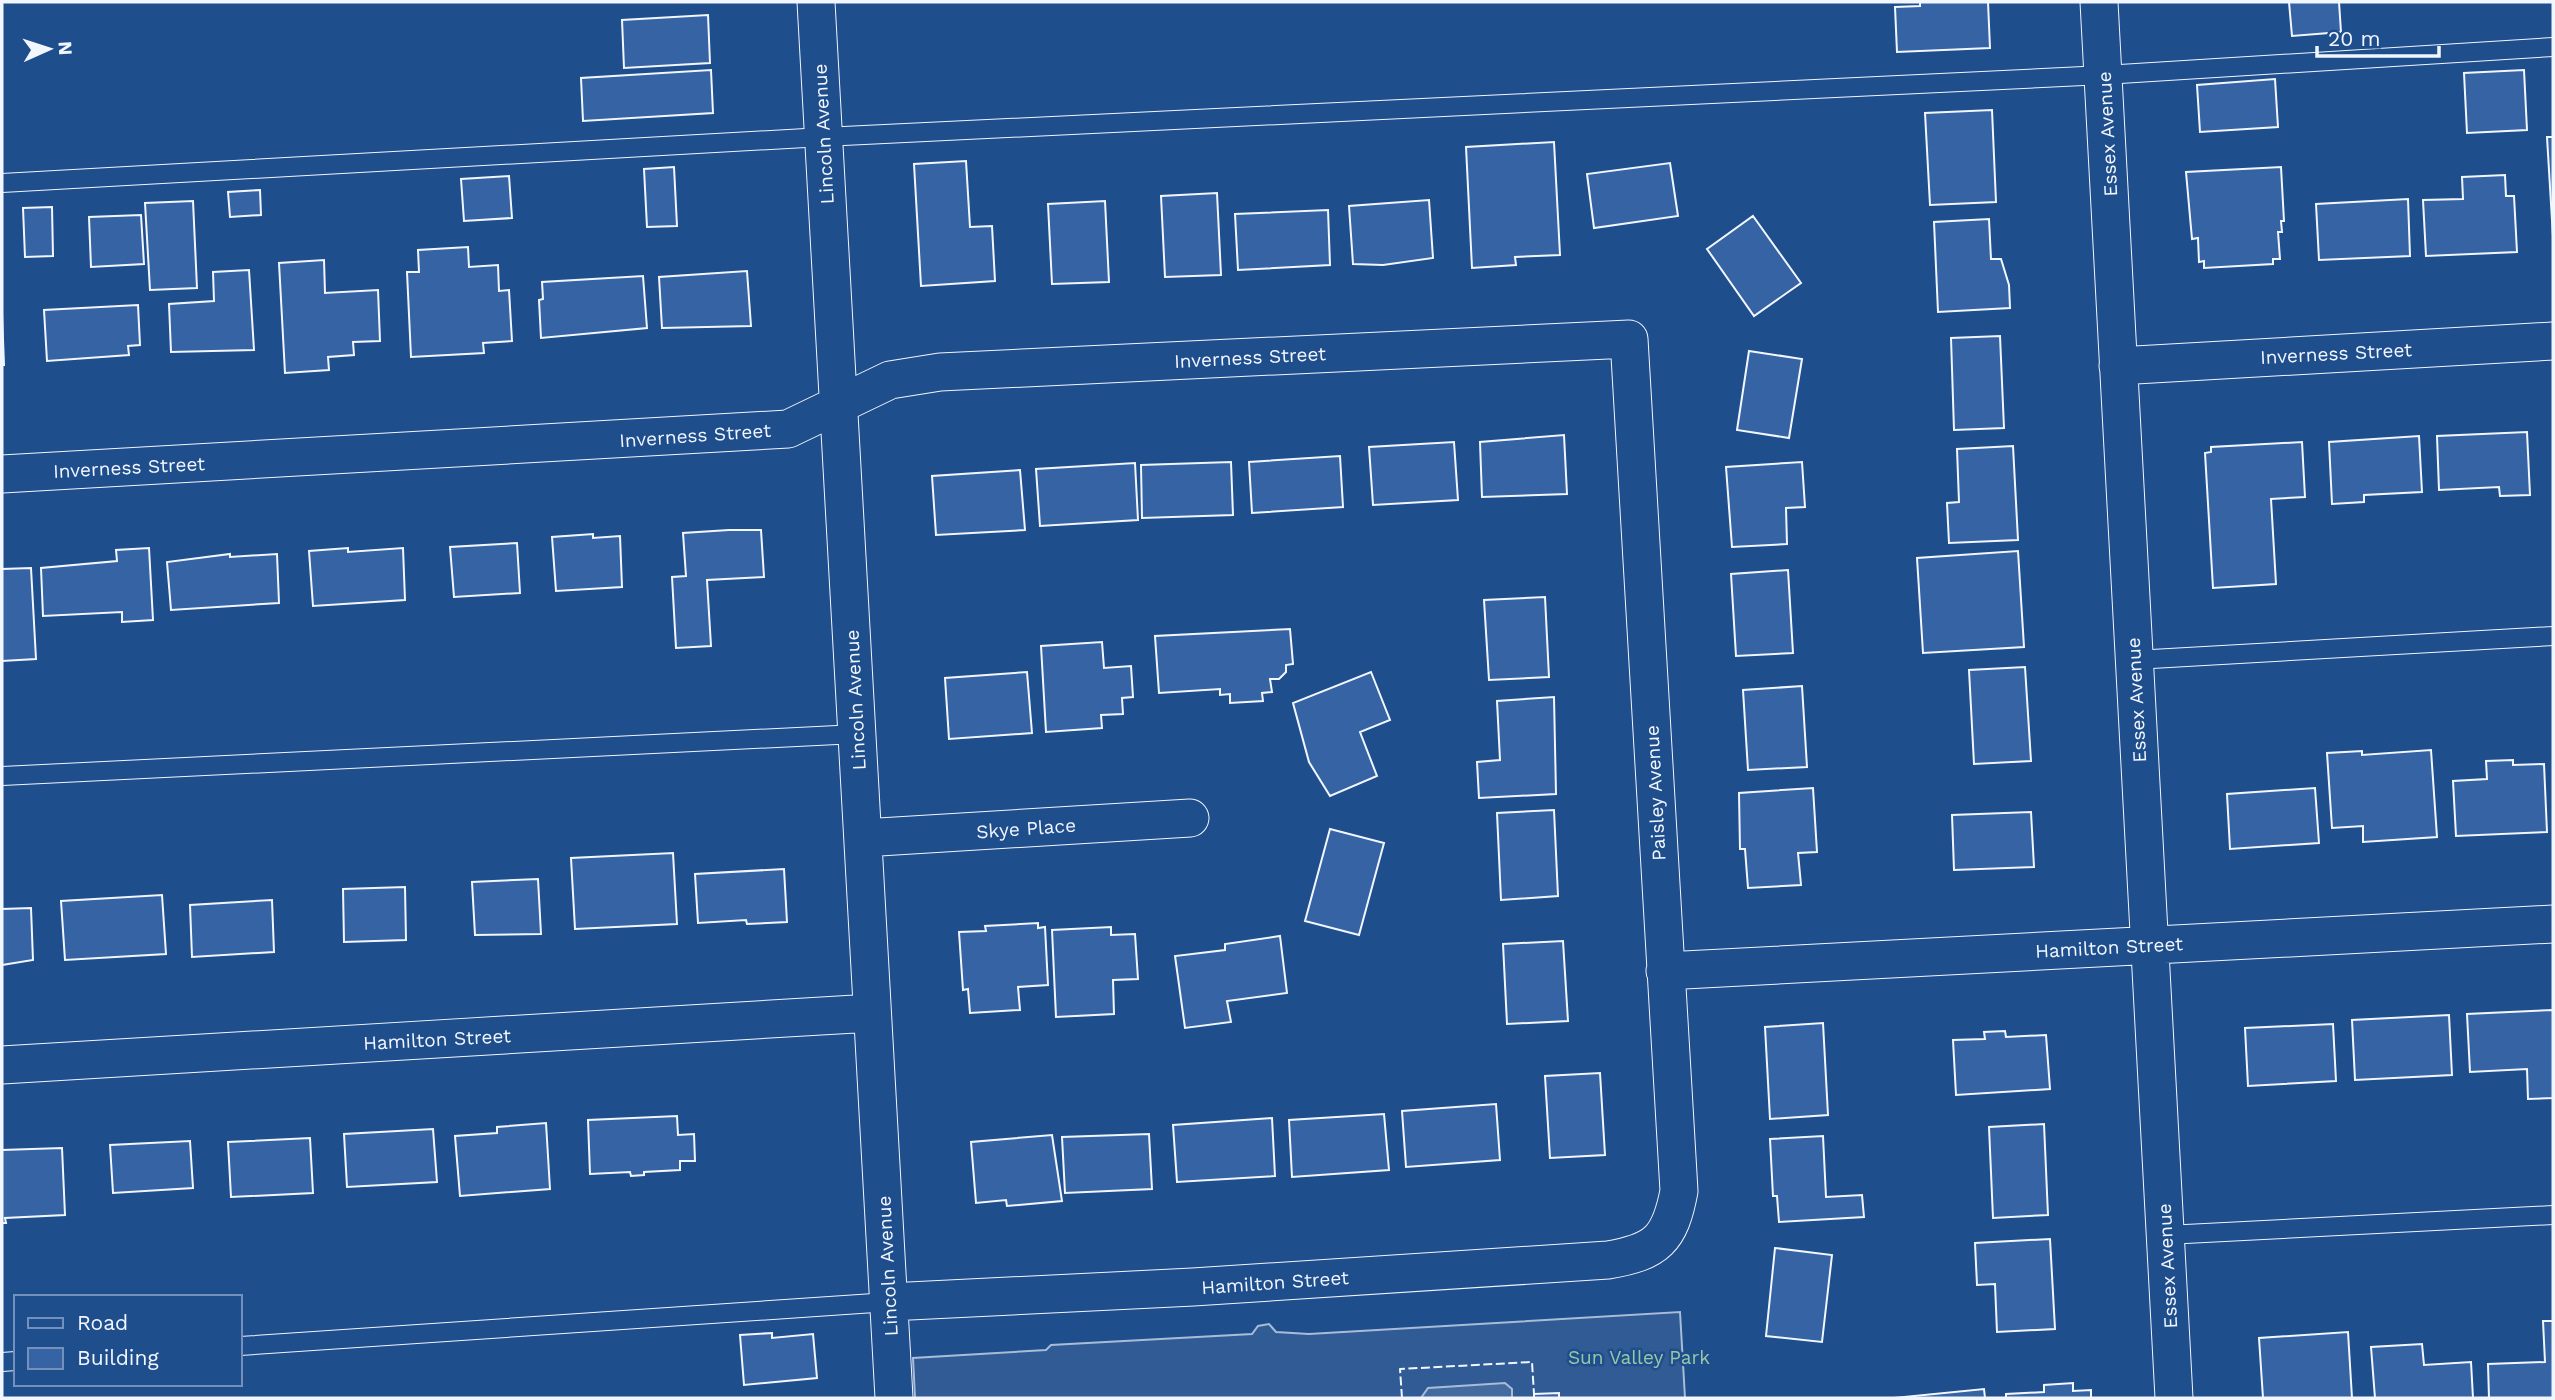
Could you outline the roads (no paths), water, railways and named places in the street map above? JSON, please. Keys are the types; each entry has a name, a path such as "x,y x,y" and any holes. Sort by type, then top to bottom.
{"street":[{"name":"Lincoln Avenue","path":"816,2 894,1398"},
{"name":"Essex Avenue","path":"2099,2 2174,1398"},
{"name":"Inverness Street","path":"2,474 788,429 890,380 940,372 1629,339"},
{"name":"Paisley Avenue","path":"1629,339 1679,1191 1675,1213 1658,1243"},
{"name":"Inverness Street","path":"2118,366 2553,341"},
{"name":"Skye Place","path":"863,838 1190,818"},
{"name":"Hamilton Street","path":"1665,971 2553,924"},
{"name":"Hamilton Street","path":"2,1065 872,1013"},
{"name":"Hamilton Street","path":"889,1302 1193,1287 1608,1260 1642,1252 1658,1243"}],"lane":[{"path":"2,183 823,137 2104,75 2553,47"},
{"path":"2134,660 2553,636"},
{"path":"2,776 857,734"},
{"path":"2166,1235 2553,1215"},
{"path":"242,1346 889,1302"}],"park label":[{"name":"Sun Valley Park","path":"1639,1357"}]}
